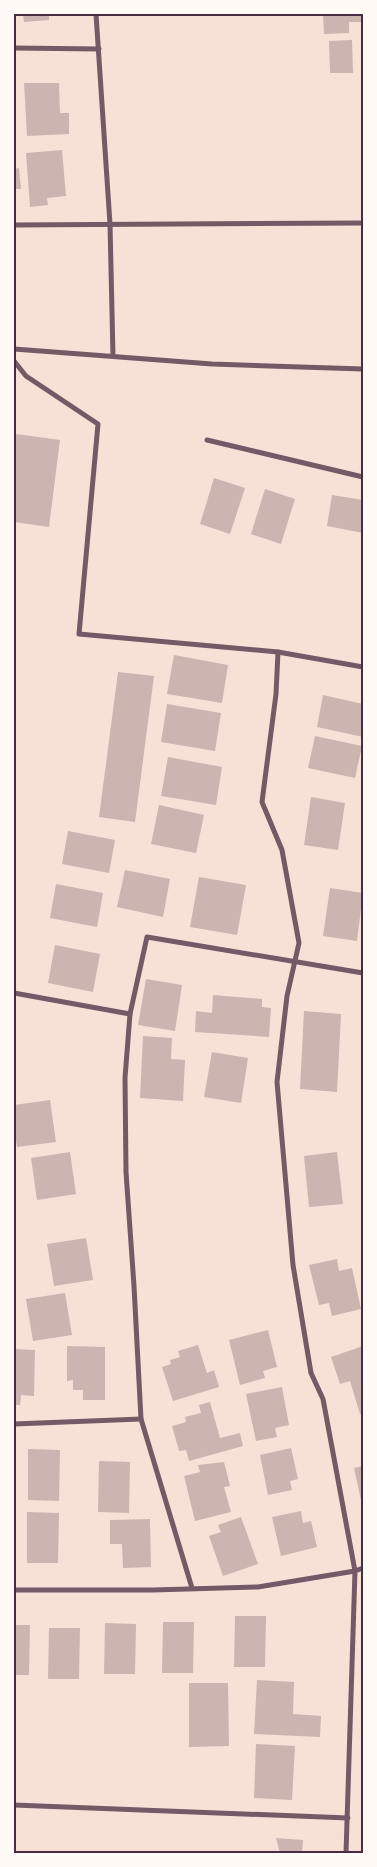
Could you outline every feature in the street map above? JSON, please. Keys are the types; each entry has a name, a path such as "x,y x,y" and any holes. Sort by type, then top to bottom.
{"street":[{"path":"96,14 110,224 113,356"},
{"path":"14,48 99,48"},
{"path":"14,225 363,223"},
{"path":"14,350 212,364 363,369"},
{"path":"14,362 26,376 98,424 79,634 278,652 363,667"},
{"path":"207,440 363,477"},
{"path":"278,652 276,694 262,802 282,850 299,943 287,996 276,1082 292,1265 311,1373 323,1399 355,1571 346,1853"},
{"path":"192,1588 142,1419 126,1172 125,1078 130,1014 146,937 363,973"},
{"path":"14,993 130,1014"},
{"path":"14,1424 142,1419"},
{"path":"14,1590 153,1590 258,1587 355,1571 363,1568"},
{"path":"14,1805 348,1818"}],"building":[{"path":"23,14 49,14 49,20 24,22"},
{"path":"323,14 361,14 361,22 349,22 349,33 324,34"},
{"path":"352,40 353,73 330,73 329,41"},
{"path":"24,83 59,83 60,113 69,113 69,134 27,136"},
{"path":"62,150 66,196 47,198 48,205 30,207 26,153"},
{"path":"19,168 21,189 14,189 14,169"},
{"path":"16,434 60,440 49,527 14,522 14,454"},
{"path":"214,478 245,488 230,534 200,524"},
{"path":"265,489 295,499 281,544 251,534"},
{"path":"332,495 363,500 363,533 327,526"},
{"path":"174,655 228,665 222,703 167,694"},
{"path":"118,672 154,676 135,822 99,817"},
{"path":"323,695 363,704 363,737 317,727"},
{"path":"167,704 221,713 215,751 161,742"},
{"path":"315,736 362,746 355,778 308,768"},
{"path":"168,757 222,767 216,805 161,796"},
{"path":"311,797 345,803 338,850 304,845"},
{"path":"159,805 204,815 196,853 151,844"},
{"path":"68,831 115,840 109,873 62,864"},
{"path":"125,870 170,879 163,917 117,907"},
{"path":"199,877 246,885 237,935 190,927"},
{"path":"56,884 103,893 97,927 50,918"},
{"path":"330,888 363,893 357,941 323,936"},
{"path":"55,945 100,954 93,992 48,983"},
{"path":"146,979 182,985 175,1031 138,1025"},
{"path":"213,995 262,999 262,1007 271,1008 269,1037 195,1032 196,1011 212,1013"},
{"path":"304,1011 341,1014 337,1092 300,1089"},
{"path":"143,1036 172,1038 171,1059 185,1060 183,1101 140,1098"},
{"path":"212,1052 248,1058 241,1103 204,1097"},
{"path":"50,1100 56,1142 17,1147 14,1105"},
{"path":"70,1152 76,1194 37,1200 31,1158"},
{"path":"337,1152 343,1204 309,1207 304,1156"},
{"path":"86,1238 93,1280 54,1286 47,1244"},
{"path":"337,1259 339,1271 352,1268 361,1309 332,1316 329,1303 319,1305 309,1265"},
{"path":"65,1293 72,1335 33,1341 26,1299"},
{"path":"268,1330 277,1367 263,1371 265,1378 240,1385 229,1340"},
{"path":"198,1345 207,1373 214,1370 219,1387 173,1401 162,1367 171,1364 170,1360 180,1357 178,1351"},
{"path":"67,1346 105,1347 105,1400 83,1400 83,1390 73,1390 73,1380 67,1381"},
{"path":"363,1346 363,1413 360,1414 350,1381 340,1384 331,1357"},
{"path":"14,1349 35,1350 34,1396 21,1395 20,1405 14,1405"},
{"path":"282,1387 289,1425 275,1428 277,1437 256,1441 246,1394"},
{"path":"210,1402 220,1438 240,1433 243,1446 189,1461 186,1450 179,1451 172,1426 186,1422 185,1417 201,1413 199,1405"},
{"path":"291,1448 298,1479 290,1481 292,1490 268,1495 260,1455"},
{"path":"28,1449 60,1450 59,1501 28,1500"},
{"path":"99,1461 130,1462 129,1513 98,1512"},
{"path":"224,1462 230,1486 224,1487 231,1512 195,1521 184,1476 200,1472 198,1465"},
{"path":"363,1466 363,1505 362,1505 354,1468"},
{"path":"301,1511 303,1523 311,1521 317,1547 281,1556 272,1517"},
{"path":"27,1512 59,1513 58,1563 27,1563"},
{"path":"241,1517 258,1564 223,1576 209,1536 221,1532 218,1525"},
{"path":"150,1519 151,1567 123,1568 122,1544 110,1544 110,1520"},
{"path":"235,1616 266,1616 265,1667 234,1667"},
{"path":"163,1622 194,1622 193,1673 162,1673"},
{"path":"105,1623 136,1624 135,1674 104,1674"},
{"path":"14,1625 30,1625 29,1675 14,1675"},
{"path":"49,1628 80,1628 79,1679 48,1679"},
{"path":"257,1680 294,1682 293,1714 321,1716 320,1737 254,1734"},
{"path":"189,1683 228,1683 229,1746 189,1747"},
{"path":"256,1744 295,1746 292,1800 254,1798"},
{"path":"276,1838 303,1840 302,1853 280,1853"}]}
